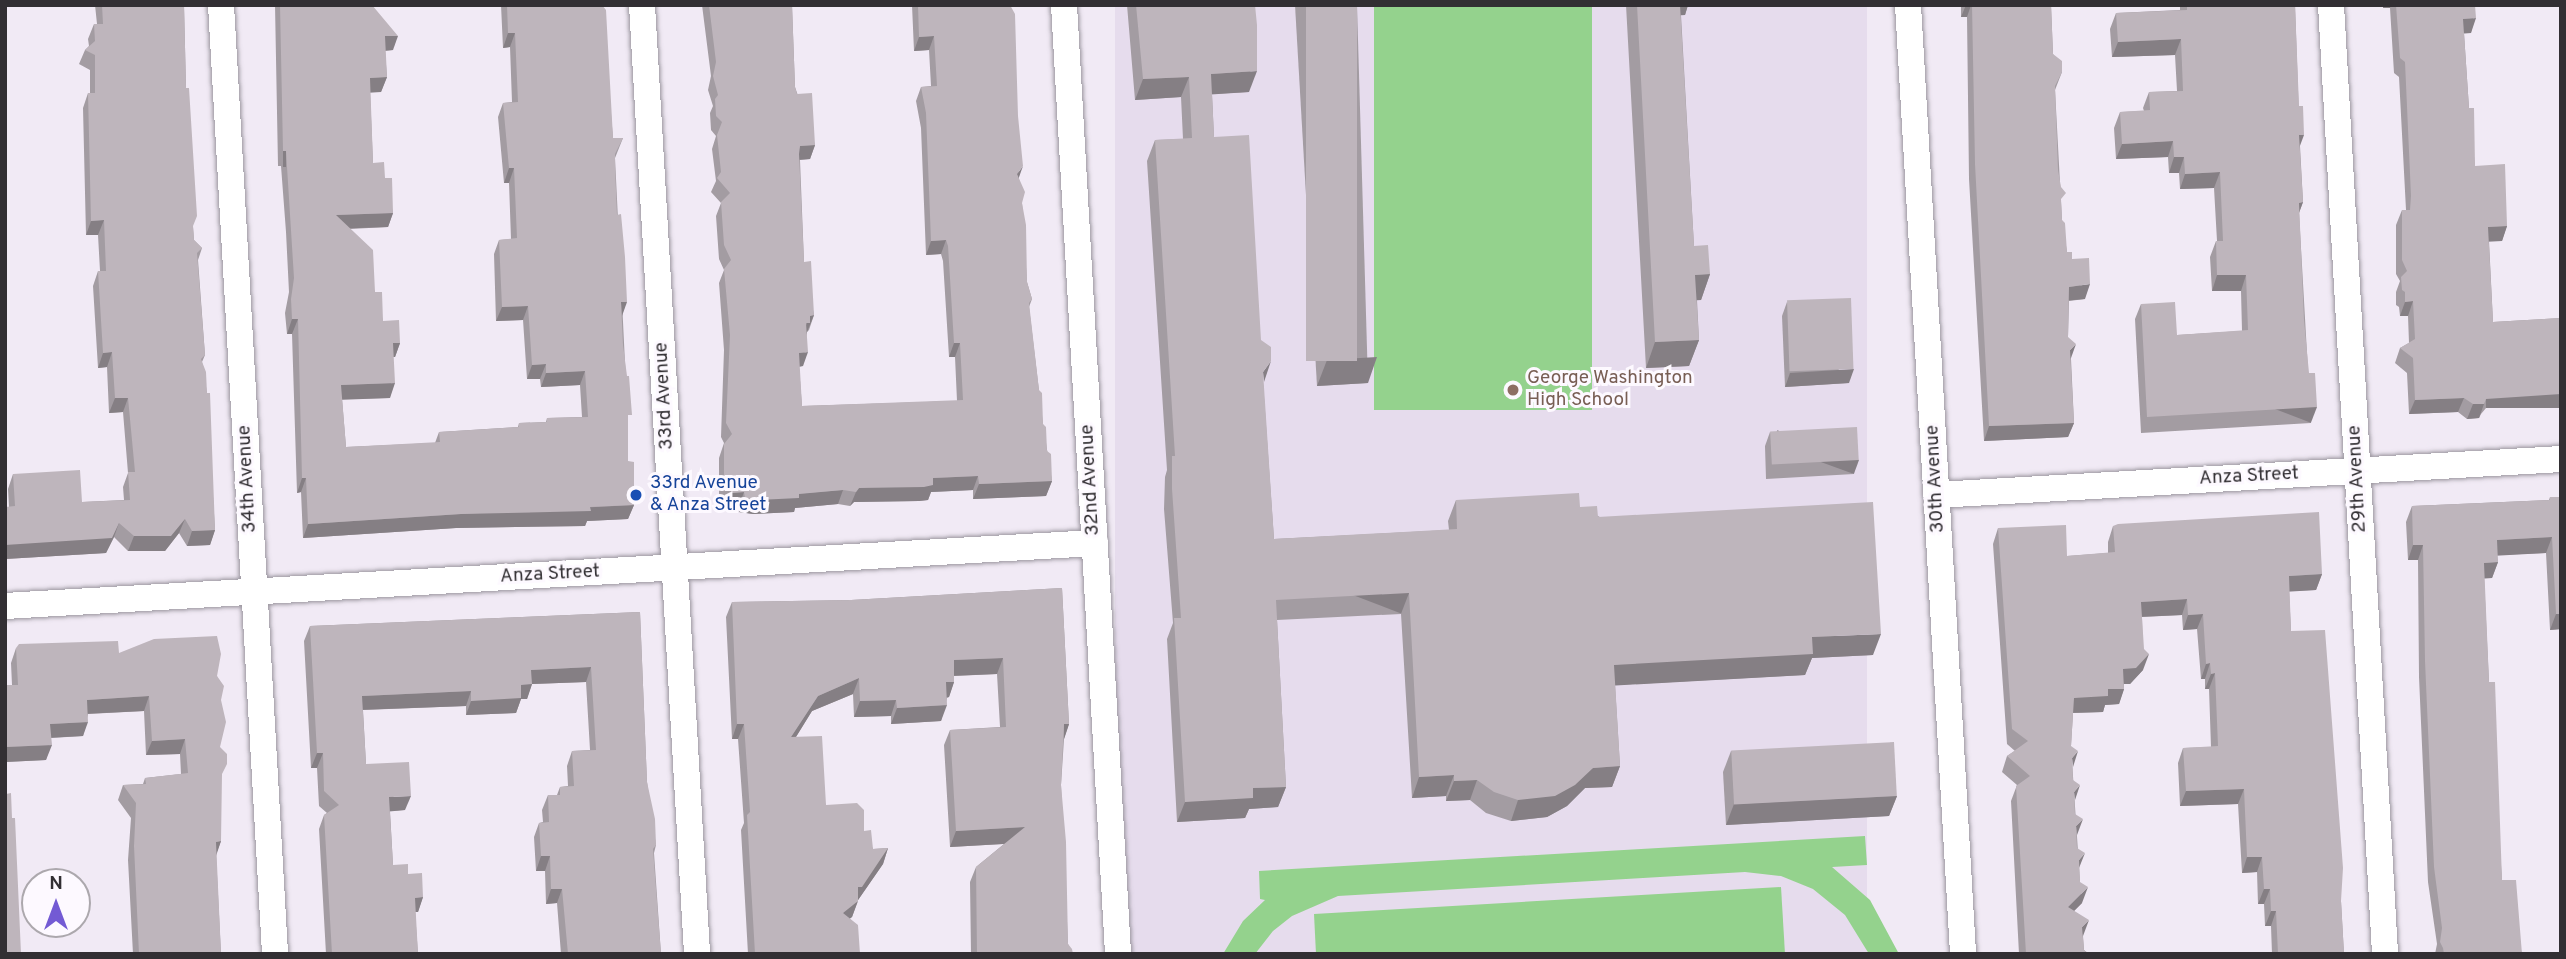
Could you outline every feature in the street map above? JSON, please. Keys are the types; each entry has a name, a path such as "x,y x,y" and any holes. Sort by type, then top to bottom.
{"street":[{"name":"34th Avenue","path":"221,5 275,954"},
{"name":"33rd Avenue","path":"642,5 697,954"},
{"name":"32nd Avenue","path":"1064,5 1118,954"},
{"name":"30th Avenue","path":"1908,5 1962,954"},
{"name":"29th Avenue","path":"2330,5 2385,954"},
{"name":"Anza Street","path":"1937,495 2561,459"},
{"name":"Anza Street","path":"5,606 1095,543"}],"shaded area":[{"name":"George Washington High School","path":"1115,5 1867,5 1867,954 1115,954"}],"green space":[{"path":"1374,5 1592,5 1592,410 1374,410"},
{"path":"1865,836 1867,865 1832,867 1870,900 1899,954 1869,954 1845,915 1813,889 1781,876 1745,872 1338,896 1292,916 1273,931 1255,954 1223,954 1243,921 1265,900 1260,899 1259,871"},
{"path":"1781,887 1785,954 1316,954 1314,914"}],"building":[{"path":"102,5 184,5 186,88 189,88 197,216 193,226 194,240 202,248 197,253 205,355 201,359 206,372 207,393 210,393 215,530 192,531 185,519 171,536 134,536 119,523 112,538 5,545 5,507 15,506 13,474 80,470 82,502 130,500 128,472 135,472 128,398 115,398 112,352 103,353 98,271 106,271 104,220 91,221 88,93 95,93 95,55 85,50 95,41 94,24 103,24"},
{"path":"280,5 372,5 398,36 385,36 387,77 370,78 373,163 384,162 385,178 392,178 393,213 336,215 373,250 375,292 382,292 383,321 399,320 400,343 393,343 395,383 341,385 346,447 440,442 439,432 519,427 519,423 547,422 547,418 588,417 585,371 546,373 546,364 532,365 528,306 502,307 499,240 517,238 514,168 509,168 503,103 518,102 515,33 508,33 507,5 602,5 606,10 613,138 623,138 615,154 615,166 617,215 621,214 625,257 627,302 621,302 623,345 632,415 628,415 628,461 634,462 634,505 590,507 591,511 461,514 308,524 306,478 302,478 298,319 292,319 294,278 286,151 283,151"},
{"path":"709,5 792,5 795,87 797,94 812,93 815,145 800,146 799,154 804,262 811,261 814,315 810,316 810,323 806,323 808,352 799,353 802,406 963,400 960,343 954,343 948,246 946,240 931,241 926,113 921,87 937,86 934,36 919,37 918,5 1010,5 1015,14 1018,116 1023,166 1017,174 1025,192 1022,203 1026,225 1027,282 1032,299 1029,303 1039,390 1042,393 1043,424 1046,427 1047,451 1051,454 1052,481 979,484 978,476 933,478 933,485 924,487 859,488 856,492 843,490 799,494 799,498 758,500 745,498 744,492 732,493 724,482 724,444 732,434 726,423 730,335 724,269 731,260 724,245 721,202 730,193 717,178 721,172 717,135 722,122 716,116 715,99 718,95 713,76 716,62"},
{"path":"1136,5 1255,5 1257,71 1211,74 1214,137 1249,135 1261,340 1271,347 1271,361 1263,372 1274,539 1457,529 1456,500 1579,493 1580,507 1597,506 1598,517 1873,502 1881,634 1812,637 1813,654 1614,665 1620,766 1593,768 1575,785 1555,796 1518,800 1494,792 1477,780 1454,781 1454,775 1419,777 1409,593 1276,600 1286,787 1253,788 1253,798 1185,802 1174,618 1181,618 1172,489 1172,456 1175,456 1155,140 1192,138 1189,77 1143,79"},
{"path":"1306,5 1357,5 1357,361 1306,361"},
{"path":"1637,5 1680,5 1694,246 1708,245 1710,274 1695,275 1699,340 1655,342"},
{"path":"1972,5 2051,5 2053,54 2062,61 2062,72 2055,86 2058,170 2061,187 2066,193 2061,199 2062,220 2065,223 2067,252 2072,252 2072,259 2089,258 2090,284 2069,287 2068,337 2076,344 2070,350 2074,423 1989,426 1975,164"},
{"path":"2187,5 2295,5 2299,106 2303,106 2304,135 2299,135 2303,202 2299,203 2304,320 2309,373 2315,373 2317,407 2147,417 2141,304 2175,302 2177,335 2248,330 2246,275 2217,275 2216,241 2223,241 2220,172 2185,174 2184,157 2174,157 2173,141 2122,144 2120,112 2150,110 2149,92 2183,91 2181,39 2118,42 2116,13 2187,10"},
{"path":"2396,5 2475,5 2476,18 2463,19 2469,108 2474,108 2475,166 2505,164 2507,226 2488,227 2493,322 2561,318 2561,394 2486,399 2484,404 2473,404 2464,398 2415,400 2413,358 2400,348 2415,339 2413,301 2405,302 2401,277 2407,271 2402,260 2402,210 2410,210 2411,196 2405,62 2400,58"},
{"path":"1851,298 1853,369 1790,371 1787,300"},
{"path":"1857,427 1859,460 1772,465 1770,432"},
{"path":"2550,497 2561,497 2561,614 2556,614 2552,537 2497,540 2498,562 2484,563 2489,682 2495,682 2502,880 2516,880 2522,954 2444,954 2440,942 2442,928 2434,867 2423,545 2413,545 2412,506 2550,500"},
{"path":"2319,512 2322,574 2289,576 2291,631 2325,630 2343,868 2341,901 2344,954 2278,954 2276,911 2271,911 2270,889 2264,889 2262,857 2247,857 2244,789 2186,791 2183,748 2218,746 2215,673 2211,674 2210,663 2206,664 2203,614 2188,615 2187,599 2141,602 2144,649 2149,654 2136,668 2123,669 2124,689 2108,689 2108,696 2074,698 2071,746 2078,751 2072,758 2073,780 2080,785 2074,792 2075,814 2083,819 2076,826 2077,848 2085,853 2079,860 2080,882 2088,887 2068,907 2089,920 2082,927 2084,950 2089,954 2026,954 2016,786 2030,776 2007,756 2028,741 2012,729 1998,528 2066,525 2067,556 2115,552 2113,526 2118,524"},
{"path":"1062,588 1069,724 1064,724 1061,785 1066,842 1068,944 1073,954 977,954 976,867 1025,827 956,831 950,730 1006,727 1003,658 954,660 954,682 946,682 947,705 897,708 896,700 860,701 859,678 818,696 791,737 822,736 826,805 857,803 864,810 864,831 871,830 873,849 888,848 862,887 858,887 858,901 843,913 858,925 860,954 755,954 747,815 750,812 744,724 737,724 732,602 851,600"},
{"path":"640,612 647,782 655,819 656,845 653,849 661,954 568,954 562,889 551,889 550,856 541,856 539,823 549,822 548,795 560,795 560,787 574,786 572,751 596,750 591,667 531,670 532,684 521,685 521,698 471,701 471,691 362,696 366,764 409,762 411,796 389,797 393,865 408,864 408,874 422,873 423,897 415,898 418,954 332,954 324,815 339,805 324,791 323,753 317,753 310,626"},
{"path":"217,636 221,654 217,676 224,686 221,700 226,722 220,747 227,754 227,764 222,774 221,841 216,842 221,954 139,954 134,846 136,803 123,785 146,784 145,778 188,773 185,739 152,741 149,696 87,700 88,722 50,724 52,745 5,747 5,685 18,685 16,648 19,644 118,641 119,653 154,639"},
{"path":"1894,742 1897,796 1734,804 1731,751"},
{"path":"5,780 6,794 11,793 12,818 15,818 21,954 5,954"}],"place":[{"name":"George Washington High School","path":"1513,390"},
{"name":"33rd Avenue & Anza Street","path":"636,495"}]}
